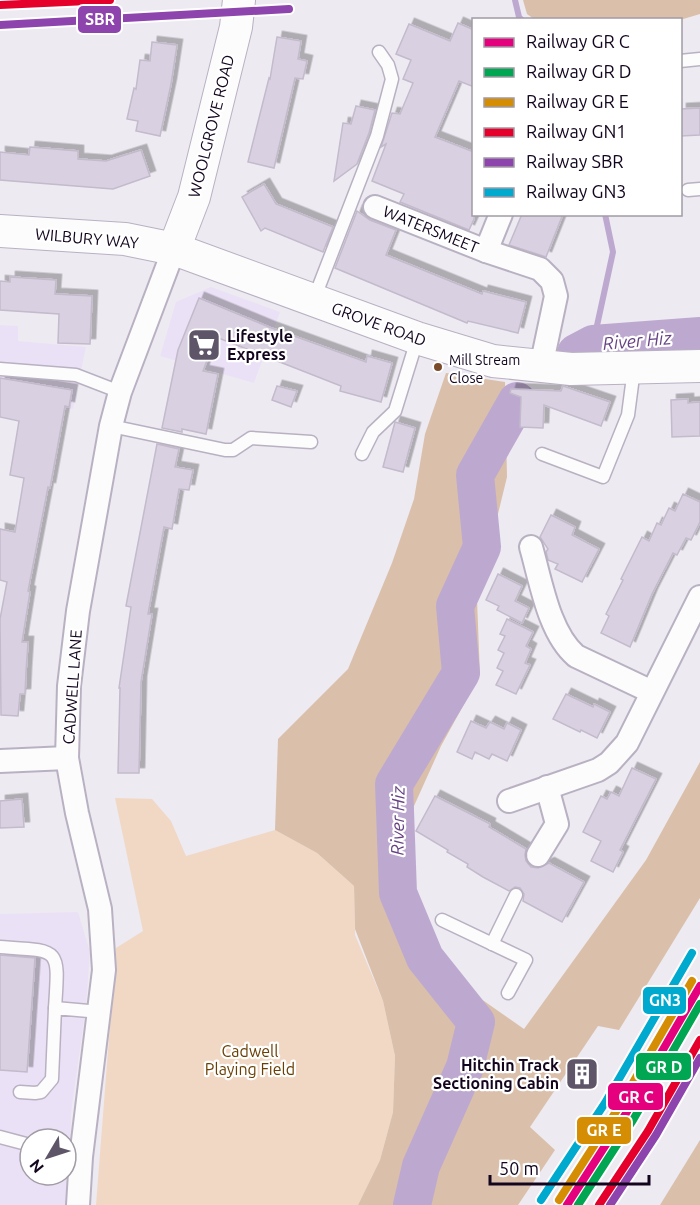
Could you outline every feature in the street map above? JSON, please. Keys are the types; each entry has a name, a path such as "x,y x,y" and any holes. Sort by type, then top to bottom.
{"street":[{"name":"WOOLGROVE ROAD","path":"174,249 194,197 236,27 239,0"},
{"name":"WATERSMEET","path":"375,207 486,251 540,269 552,281 556,296 541,367"},
{"name":"WATERSMEET","path":"486,251 500,216"},
{"name":"WILBURY WAY","path":"0,231 125,239 174,249"},
{"name":"GROVE ROAD","path":"174,249 417,339 493,361 571,369 700,366"},
{"name":"CADWELL LANE","path":"78,1133 100,1012 104,970 100,909 77,813 67,758 69,686 78,611 111,426 120,392 174,249"},
{"path":"531,547 553,621 568,650 652,692"},
{"path":"509,801 598,770 609,763 627,743 700,597"},
{"path":"0,761 67,758"},
{"path":"538,855 557,824 547,787"},
{"name":"CADWELL LANE","path":"77,1187 78,1205"}],"lane":[{"path":"314,301 377,136 392,79 388,65 379,52"},
{"path":"682,61 700,59"},
{"path":"362,453 374,432 394,411 417,339"},
{"path":"542,454 603,477 628,415 634,368"},
{"path":"0,369 76,375 120,392"},
{"path":"111,426 225,450 233,450 251,438 311,442"},
{"path":"492,944 516,895"},
{"path":"442,920 526,960 508,993"},
{"path":"0,947 43,950 50,953 56,960 58,968 52,1079 41,1092 35,1094 21,1092"},
{"path":"55,1008 100,1012"},
{"path":"0,1137 18,1142"}],"shaded area":[{"path":"523,0 700,0 700,14 682,19 533,18 527,14"},
{"path":"211,287 280,312 254,383 160,356 176,302"},
{"path":"0,325 18,326 18,341 86,347 73,409 0,397"},
{"path":"446,373 505,382 507,477 477,600 480,675 441,746 414,806 411,872 421,924 434,966 524,1029 646,860 700,762 700,898 619,1030 598,1026 530,1127 555,1150 518,1205 358,1205 380,1160 393,1112 395,1056 383,1001 355,929 354,886 317,853 275,830 278,739 348,669 392,563 414,499 425,434"},
{"path":"78,912 90,952 86,1005 71,1127 18,1127 18,1187 69,1187 68,1205 0,1205 0,914"},
{"path":"700,1140 700,1205 660,1205"}],"green space":[{"name":"Cadwell Playing Field","path":"115,798 152,799 171,821 186,856 275,830 317,853 354,886 355,935 383,1001 395,1056 393,1112 380,1160 358,1205 96,1205 116,948 143,931"}],"building":[{"path":"458,23 472,29 472,86 459,81 435,137 472,151 472,216 474,219 469,230 400,202 404,194 372,181 386,144 381,147 392,113 400,114 413,83 403,79 411,60 396,54 409,24 450,41"},
{"path":"277,37 301,41 298,59 307,61 303,79 295,78 274,168 248,162 270,79"},
{"path":"152,42 177,45 160,136 136,131 138,121 127,119 134,88 136,89 140,60 150,61"},
{"path":"356,106 375,110 369,133 357,164 334,181 343,123 351,124"},
{"path":"700,108 700,135 682,136 682,109"},
{"path":"30,147 78,151 78,159 106,161 141,150 150,176 113,189 0,180 0,152 29,155"},
{"path":"264,184 276,204 333,227 323,252 265,228 261,231 242,197"},
{"path":"357,211 370,220 396,230 386,255 482,294 483,291 526,302 518,333 468,321 467,323 335,268"},
{"path":"521,216 562,216 546,257 509,245"},
{"path":"10,277 56,280 55,294 92,296 90,344 58,343 59,314 0,310 0,281 10,282"},
{"path":"199,298 269,327 366,362 367,356 392,363 381,402 340,391 341,386 216,337 203,371 218,374 206,434 162,428 178,350"},
{"path":"0,378 72,390 69,407 65,406 28,591 30,592 22,642 28,642 25,694 20,694 18,716 1,715 0,619 7,582 0,580 0,529 15,532 24,478 10,475 19,421 0,417"},
{"path":"277,386 297,391 291,407 272,400"},
{"path":"563,386 610,402 601,426 544,405 543,428 520,427 521,397 510,393 511,389 561,391"},
{"path":"688,399 688,403 700,402 700,436 672,437 671,400"},
{"path":"395,422 415,428 403,472 383,467"},
{"path":"157,444 179,449 175,467 193,470 189,490 179,489 172,529 164,527 148,614 152,614 141,682 139,773 118,773 119,688 131,607 126,606"},
{"path":"683,494 700,502 700,522 691,540 686,538 677,555 673,553 652,594 630,647 601,633 609,616 606,614 642,537 649,541 657,523 661,525 669,508 675,511"},
{"path":"551,515 575,527 572,535 599,549 582,582 555,569 558,564 548,560 546,552 548,549 540,537"},
{"path":"498,574 522,586 515,601 529,608 522,623 497,610 499,606 486,600"},
{"path":"507,619 533,632 526,646 531,649 525,663 530,665 516,694 496,685 503,671 497,668 504,653 498,650 505,636 500,634"},
{"path":"566,694 593,707 594,704 610,712 597,738 553,719"},
{"path":"471,721 486,728 490,722 504,729 507,723 521,730 507,761 492,754 489,759 475,752 472,759 457,752"},
{"path":"632,768 656,779 620,850 623,852 613,872 591,861 601,841 583,832 601,796 607,799 611,792 619,796"},
{"path":"435,796 490,824 489,827 526,849 526,861 531,867 538,868 549,863 584,882 562,922 523,901 524,894 520,888 515,887 509,891 483,877 467,867 468,864 447,852 448,850 416,831"},
{"path":"22,799 24,827 0,828 0,801"},
{"path":"0,955 35,958 27,1072 0,1070"}],"waterway":[{"path":"515,0 520,18"},
{"path":"593,344 613,252 605,216"},
{"name":"River Hiz","path":"576,353 593,344 700,336"},
{"name":"River Hiz","path":"412,1205 421,1166 465,1067 476,1022 425,958 398,893 394,784 461,673 455,606 482,547 475,475 517,401"}],"transit line":[{"path":"559,1200 617,1110 692,981"},
{"path":"567,1205 625,1115 700,986"},
{"path":"578,1205 633,1120 700,1004"}],"rail line":[{"name":"GN1","path":"0,5 110,0"},
{"name":"SBR","path":"0,25 289,9"},
{"name":"GN3","path":"541,1200 605,1103 692,953"},
{"name":"GN1","path":"599,1205 648,1131 700,1040"},
{"name":"SBR","path":"610,1205 656,1135 700,1058"}],"place":[{"name":"Lifestyle Express","path":"204,345"},
{"name":"Mill Stream Close","path":"438,367"},
{"name":"Hitchin Track Sectioning Cabin","path":"582,1074"}]}
